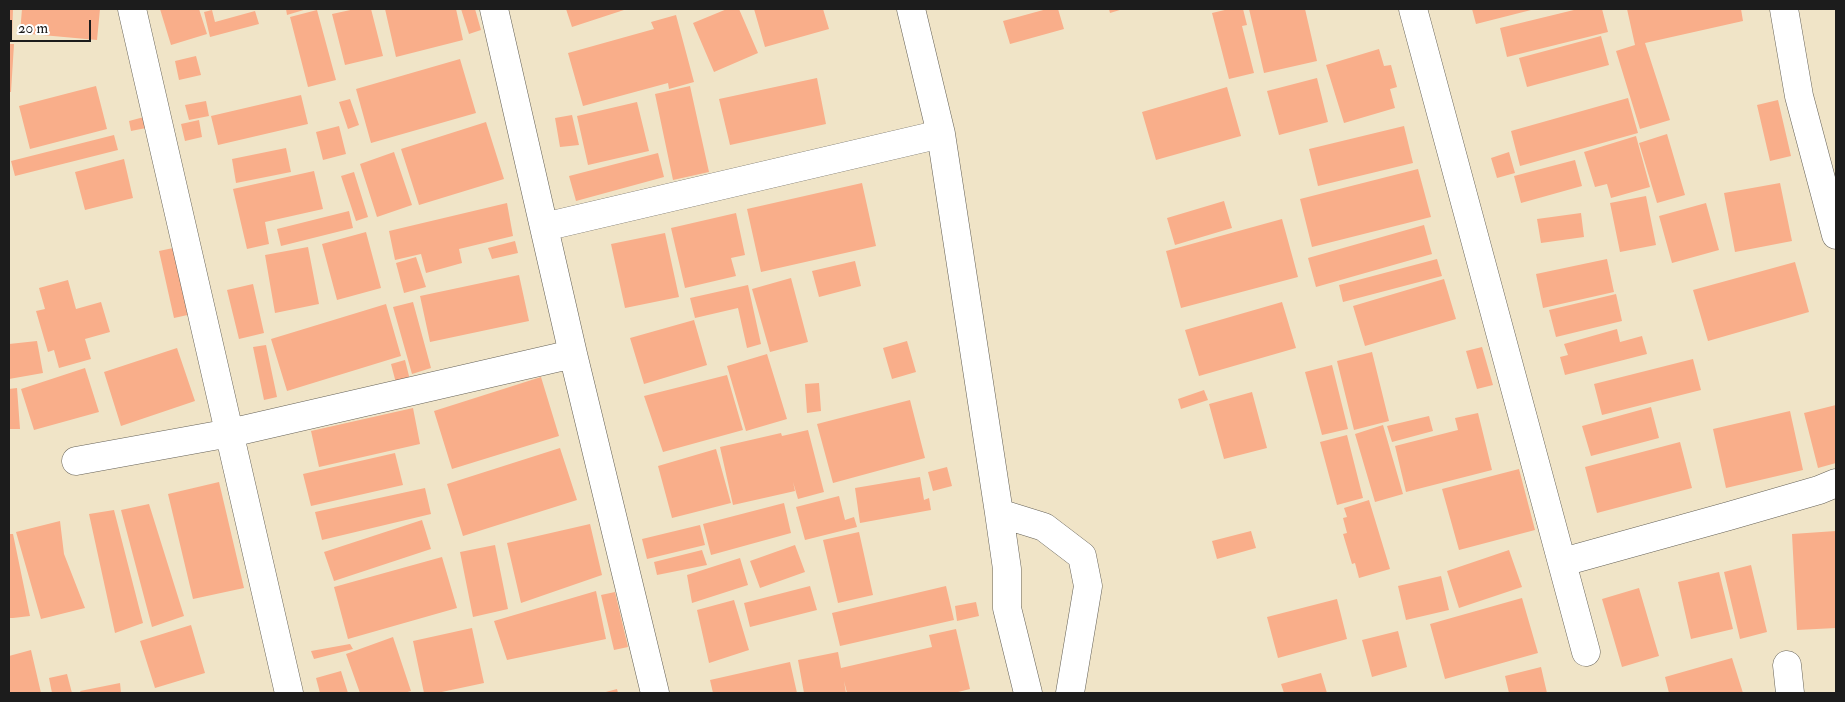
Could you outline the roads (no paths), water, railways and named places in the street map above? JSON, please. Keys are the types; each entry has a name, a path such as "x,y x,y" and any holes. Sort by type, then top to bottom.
{"street":[{"path":"132,9 289,693"},
{"path":"494,9 572,354 655,693"},
{"path":"911,9 941,134 1007,569 1007,608 1028,693"},
{"path":"1413,9 1586,652"},
{"path":"1784,9 1798,96 1836,236"},
{"path":"544,226 941,134"},
{"path":"76,461 230,433 572,354"},
{"path":"1563,562 1819,490 1836,482"},
{"path":"999,513 1044,527 1082,556 1088,586 1070,693"},
{"path":"1786,665 1790,693"}]}
